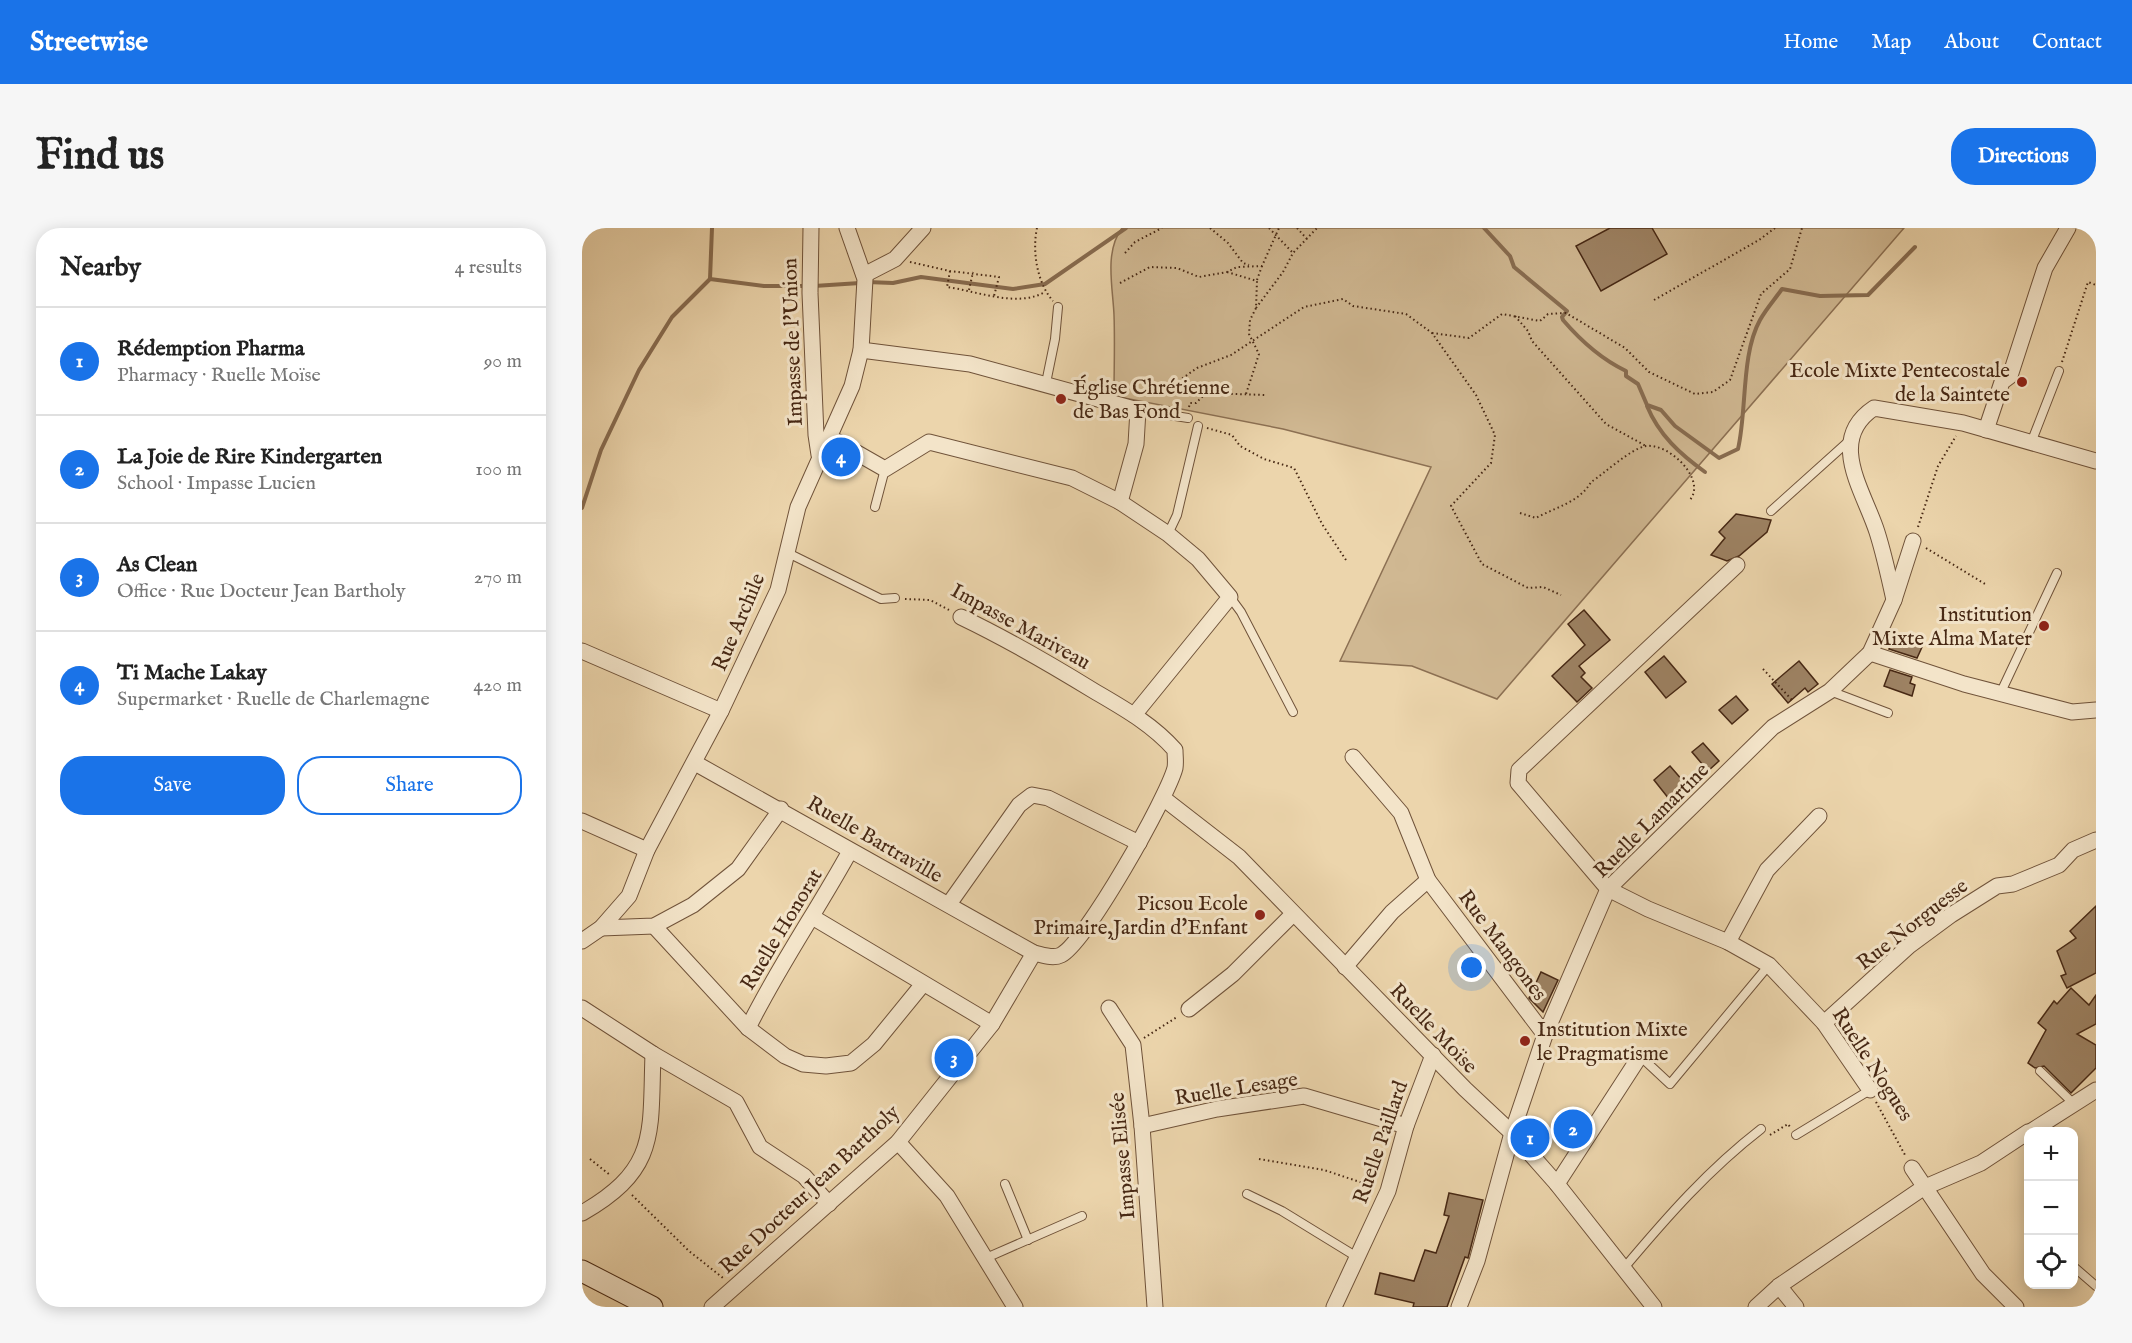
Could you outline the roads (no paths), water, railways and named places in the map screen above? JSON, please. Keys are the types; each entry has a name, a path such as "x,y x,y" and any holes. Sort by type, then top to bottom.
{"main road":[{"path":"582,1271 652,1307"}],"street":[{"name":"Impasse de l'Union","path":"811,228 810,286 816,435 819,455"},
{"name":"Rue Archile","path":"582,941 601,928 629,896 647,850 721,711 778,590 798,507 819,455 852,386 861,350 864,281 847,228"},
{"path":"864,281 895,259 923,228"},
{"path":"1986,430 2002,382 2010,376 2045,268 2068,228"},
{"path":"861,350 970,364 1046,383 1137,410 1136,444 1120,502"},
{"path":"1894,600 1877,532 1852,470 1851,439 1860,417 1874,408 1963,423 2096,461"},
{"path":"829,437 885,469 929,442 1072,478 1120,502 1168,534 1198,559 1230,597 1134,715"},
{"name":"Ruelle Lamartine","path":"1459,1307 1478,1261 1512,1133 1545,1035 1608,889 1773,727 1802,711 1830,691 1870,652 1894,600 1913,540"},
{"path":"1608,889 1518,783 1519,770 1737,565"},
{"name":"Impasse Mariveau","path":"961,617 1018,645 1158,730 1175,750 1175,767 1163,798"},
{"path":"582,651 721,711"},
{"path":"1870,652 1964,684 2072,712 2096,710"},
{"name":"Rue Mangones","path":"1353,757 1401,813 1428,880 1545,1035"},
{"name":"Ruelle Bartraville","path":"694,763 781,809 850,851 1034,952"},
{"path":"949,904 1019,806 1032,795 1048,798 1138,843"},
{"path":"1034,952 1051,957 1061,955 1084,930 1163,798"},
{"name":"Ruelle Moïse","path":"1163,798 1239,857 1465,1089 1512,1133 1557,1184 1654,1307"},
{"path":"601,928 654,927 693,905 738,869 781,809"},
{"path":"1728,942 1767,870 1820,816"},
{"path":"582,821 647,850"},
{"name":"Rue Norguesse","path":"1824,1023 1909,946 1951,915 1997,886 2013,884 2059,866 2073,850 2096,840"},
{"name":"Ruelle Honorat","path":"748,1028 773,977 813,918 850,851"},
{"path":"1345,967 1392,912 1428,880"},
{"name":"Ruelle Nogues","path":"1608,889 1648,909 1728,942 1768,965 1824,1023 1870,1090"},
{"path":"1189,1009 1233,974 1293,914"},
{"path":"813,918 992,1024"},
{"name":"Ruelle Honorat","path":"654,927 748,1028 785,1056 803,1064 826,1066 851,1063 874,1044 923,984"},
{"name":"Rue Docteur Jean Bartholy","path":"712,1307 898,1142 992,1024 1034,952"},
{"path":"582,1008 653,1054 736,1102 760,1148 804,1176 829,1204"},
{"name":"Impasse Elisée","path":"1109,1008 1133,1045 1142,1126 1155,1307"},
{"path":"582,1213 622,1185 636,1169 649,1140 653,1054"},
{"name":"Ruelle Paillard","path":"1334,1307 1388,1191 1406,1126 1433,1055"},
{"path":"1557,1184 1640,1056"},
{"path":"2037,1127 2096,1090"},
{"name":"Ruelle Lesage","path":"1142,1126 1217,1108 1304,1096 1406,1126"},
{"path":"1756,1307 1779,1286 1923,1188 1981,1163 2024,1135"},
{"path":"898,1142 947,1196 1016,1307"},
{"path":"1912,1168 1923,1188 1983,1274 2016,1307"},
{"path":"1779,1286 1796,1307"}],"lane":[{"path":"1046,383 1055,339 1058,307"},
{"path":"2031,443 2059,371"},
{"path":"1137,410 1188,418"},
{"path":"1168,534 1177,515 1198,426"},
{"path":"1771,511 1851,439"},
{"path":"875,507 885,469"},
{"path":"786,552 881,599 895,598"},
{"path":"2001,692 2057,573"},
{"path":"1230,597 1241,612 1293,712"},
{"path":"1830,691 1888,713"},
{"path":"1640,1056 1670,1084 1768,965"},
{"path":"2040,1071 2073,1103"},
{"path":"1796,1135 1870,1090"},
{"path":"1624,1268 1677,1205 1724,1158 1761,1129"},
{"path":"1005,1184 1028,1240"},
{"path":"1247,1194 1282,1211 1357,1257"},
{"path":"986,1258 1082,1216"},
{"path":"2078,1271 2096,1286"}],"waterway":[{"path":"710,279 712,228"},
{"path":"867,282 893,283 921,277 1013,289 1045,284 1126,228"},
{"path":"1484,228 1510,256 1514,267 1567,311 1562,317 1563,320 1577,335 1600,355 1626,371 1626,376 1638,384 1647,405 1661,410 1675,426 1719,458 1738,449 1747,366 1754,334 1762,316 1782,289 1820,296 1868,295 1915,247"},
{"path":"582,508 601,450 639,370 672,317 710,279 764,286 806,286"},
{"path":"814,286 860,283"},
{"path":"1647,406 1671,443 1705,472"}],"place":[{"name":"Ecole Mixte Pentecostale de la Saintete","path":"2022,382"},
{"name":"Église Chrétienne de Bas Fond","path":"1061,399"},
{"name":"Ti Mache Lakay","path":"841,457"},
{"name":"Institution Mixte Alma Mater","path":"2044,626"},
{"name":"Picsou Ecole Primaire,Jardin d'Enfant","path":"1260,915"},
{"name":"Institution Mixte le Pragmatisme","path":"1525,1041"},
{"name":"As Clean","path":"954,1058"},
{"name":"La Joie de Rire Kindergarten","path":"1573,1129"},
{"name":"Rédemption Pharma","path":"1530,1138"}]}
